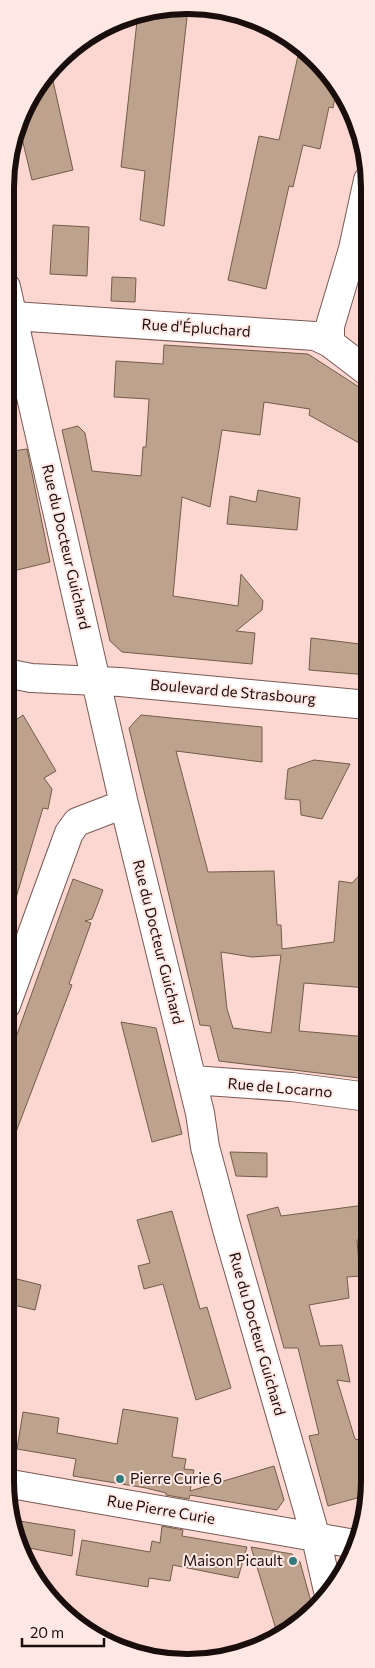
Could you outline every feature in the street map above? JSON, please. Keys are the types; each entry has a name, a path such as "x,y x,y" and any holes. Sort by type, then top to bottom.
{"street":[{"path":"330,343 330,326 353,249 361,212"},
{"name":"Rue d'Épluchard","path":"14,316 307,335 330,343 361,367"},
{"name":"Rue du Docteur Guichard","path":"14,320 124,804 192,1080 205,1147 242,1287 316,1538 326,1584"},
{"name":"Boulevard de Strasbourg","path":"14,675 31,678 97,681 361,704"},
{"path":"14,983 69,832 77,822 124,804"},
{"name":"Rue de Locarno","path":"192,1080 292,1087 361,1096"},
{"name":"Rue Pierre Curie","path":"14,1484 349,1543"}],"building":[{"path":"187,14 164,226 140,220 145,171 121,167 137,22 165,15"},
{"path":"298,55 325,82 335,97 333,108 329,107 320,149 303,145 293,187 289,186 266,289 228,280 259,136 279,140"},
{"path":"53,79 73,170 32,180 22,137 37,101"},
{"path":"53,225 89,227 87,276 50,274"},
{"path":"112,277 136,278 135,302 111,301"},
{"path":"164,345 308,354 361,388 361,444 309,415 310,409 264,402 260,435 222,430 210,507 182,497 173,596 238,606 241,574 263,601 262,610 236,631 255,633 252,664 122,652 110,641 62,430 78,426 85,433 92,471 141,476 143,447 146,447 149,399 114,397 116,361 163,364"},
{"path":"27,449 50,562 14,571 14,451"},
{"path":"258,490 300,498 297,530 227,524 230,496 256,502"},
{"path":"311,638 361,644 361,674 309,670"},
{"path":"23,715 56,771 44,778 52,789 48,809 43,808 14,904 14,781 16,773 14,770 14,721"},
{"path":"141,715 262,727 262,762 176,751 208,872 274,871 277,925 281,925 282,949 334,942 339,881 352,883 361,873 361,987 304,983 299,1031 361,1036 361,1078 219,1061 210,1026 200,1025 129,728","holes":["221,952 252,957 281,955 271,1033 233,1028 227,1009"]},
{"path":"314,760 350,764 322,819 301,815 300,800 285,799 288,769"},
{"path":"73,879 103,890 92,919 85,921 91,923 69,984 72,985 14,1137 14,1043"},
{"path":"121,1022 156,1028 182,1134 152,1142"},
{"path":"230,1152 267,1153 267,1177 236,1176"},
{"path":"361,1206 361,1240 357,1240 360,1276 347,1277 349,1298 309,1305 320,1346 342,1345 350,1382 337,1380 355,1439 361,1440 360,1497 328,1506 309,1436 319,1434 298,1348 284,1348 247,1215 278,1207 281,1216"},
{"path":"172,1211 200,1309 207,1307 231,1388 196,1400 163,1284 144,1289 138,1266 150,1263 137,1220"},
{"path":"14,1278 41,1285 35,1310 14,1305"},
{"path":"123,1409 178,1418 172,1457 186,1459 184,1469 194,1470 190,1491 274,1466 284,1500 277,1510 190,1495 189,1499 166,1495 166,1493 146,1488 73,1476 76,1459 17,1449 23,1412 59,1418 57,1433 117,1444"},
{"path":"19,1521 75,1530 72,1556 27,1548"},
{"path":"162,1526 183,1530 182,1536 247,1547 238,1578 173,1565 170,1581 149,1578 148,1587 76,1575 82,1540 150,1552 152,1541 160,1543"},
{"path":"251,1547 292,1554 300,1562 311,1602 276,1630"}],"place":[{"name":"Pierre Curie 6","path":"120,1479"},
{"name":"Maison Picault","path":"293,1561"}]}
